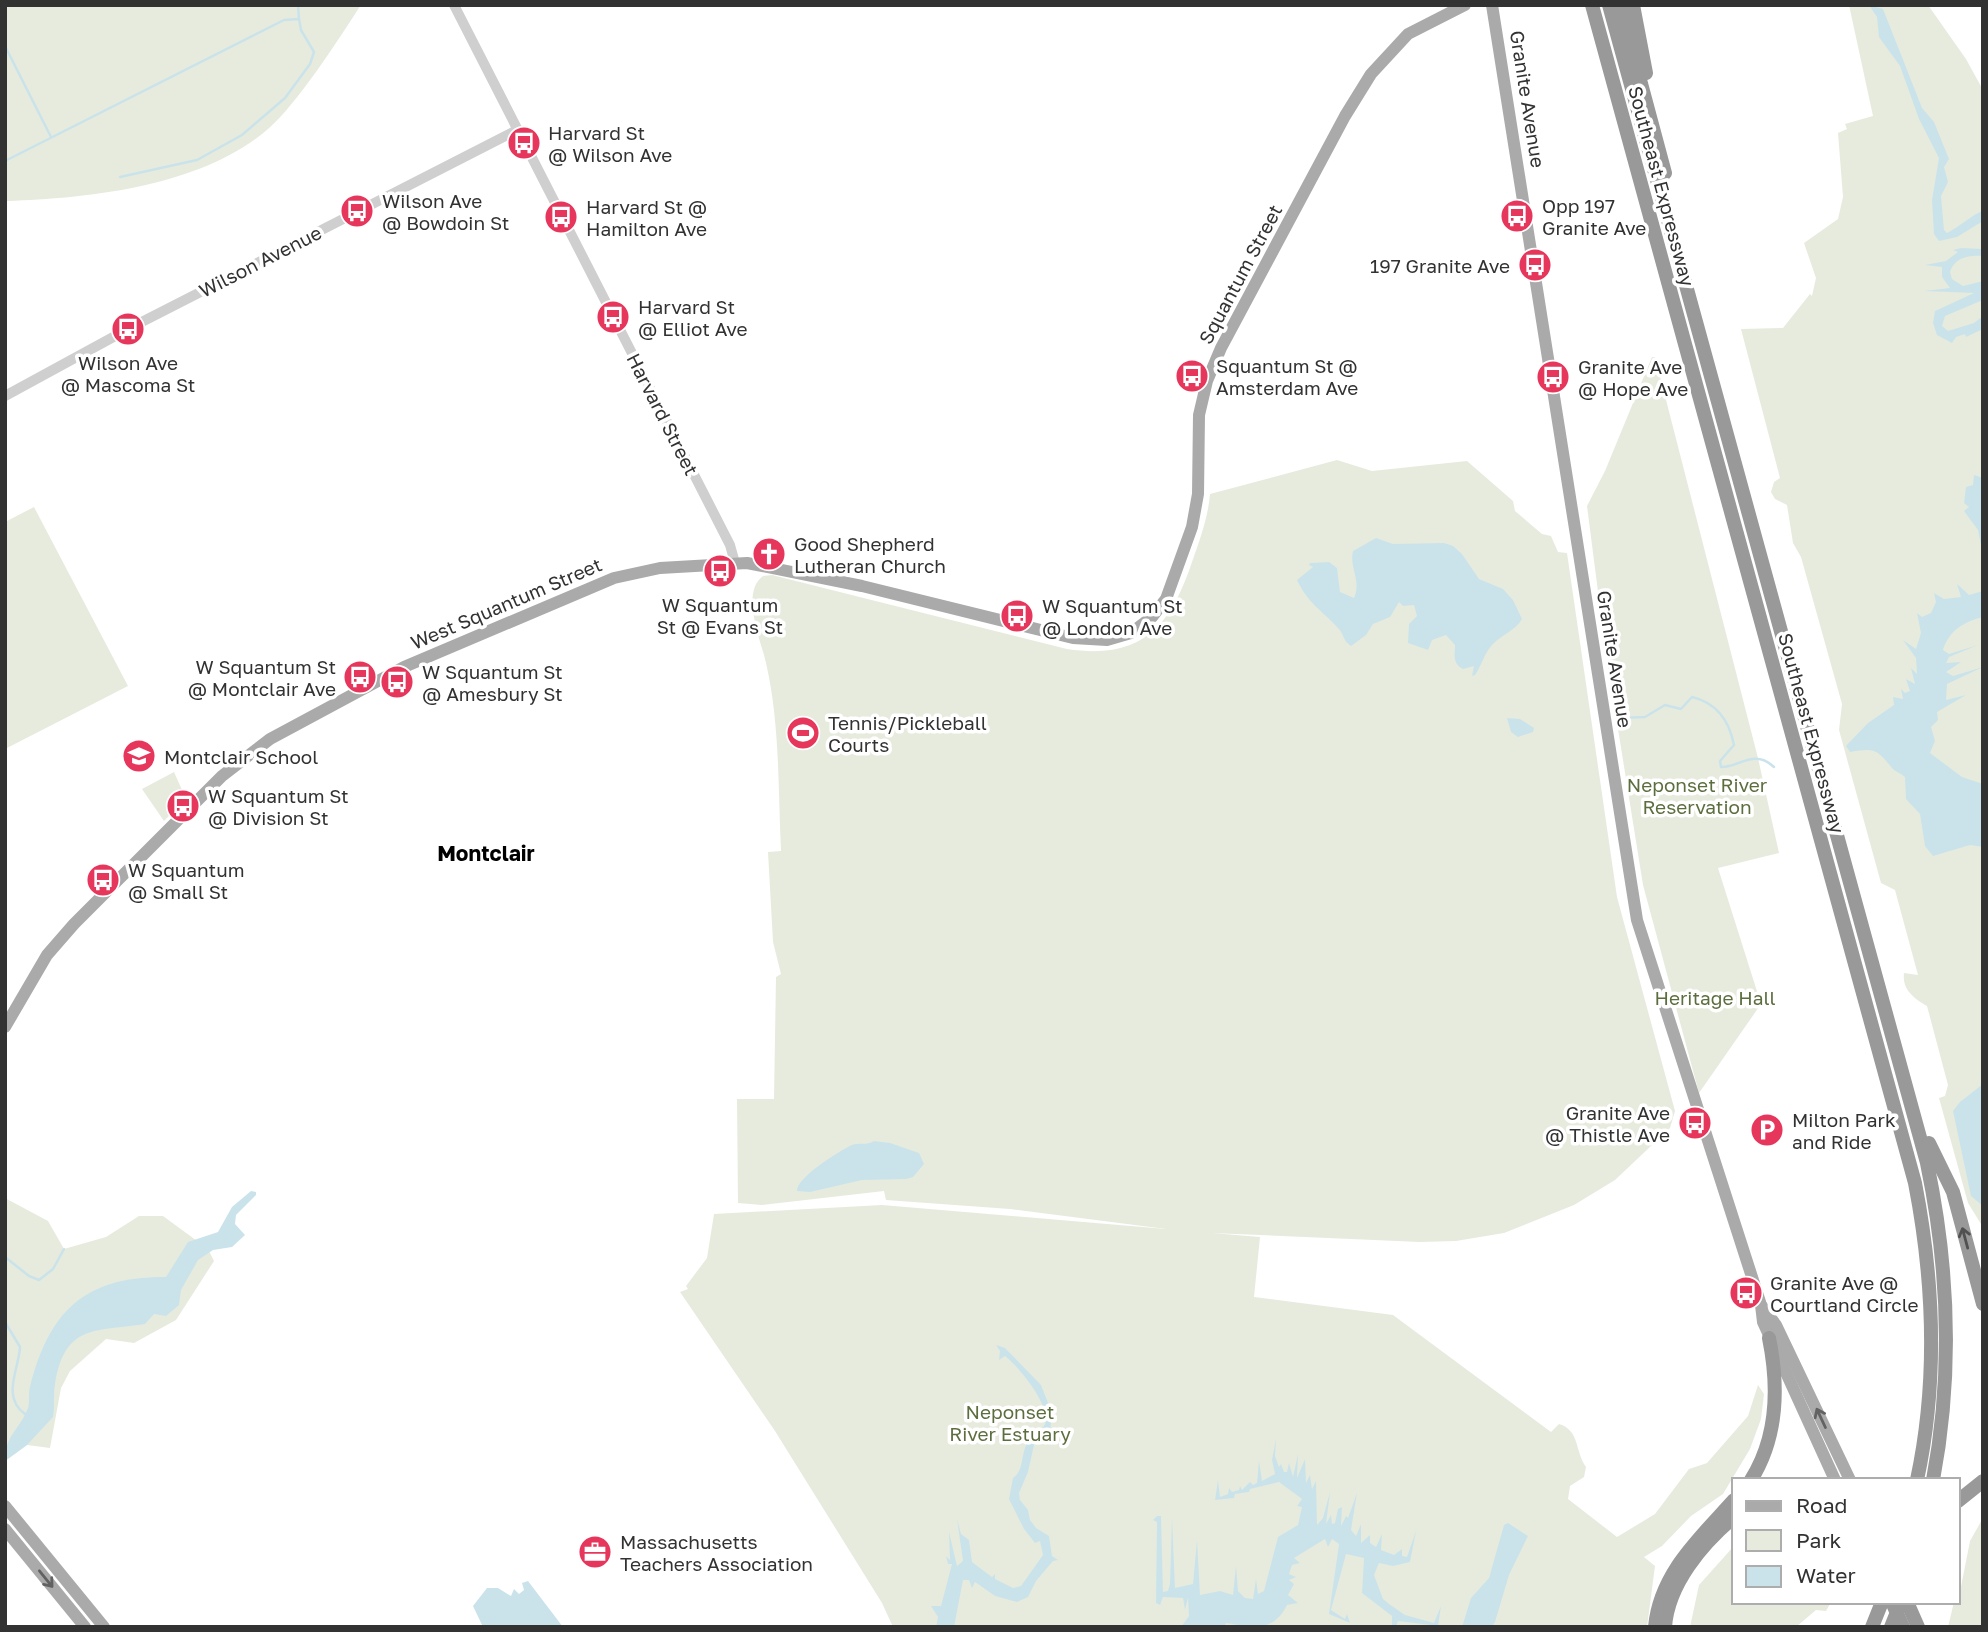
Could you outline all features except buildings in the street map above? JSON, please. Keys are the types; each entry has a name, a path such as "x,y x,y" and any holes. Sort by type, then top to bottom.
{"highway":[{"name":"Southeast Expressway","path":"1592,5 1913,1173 1924,1241 1931,1328 1927,1415 1917,1478"},
{"path":"1599,5 1921,1182 1934,1259 1938,1328 1934,1416 1924,1478"},
{"path":"1609,5 1927,1163 1939,1232 1947,1311 1945,1399 1933,1478"},
{"name":"Southeast Expressway","path":"1620,5 1929,1143 1945,1221 1954,1311 1952,1399 1941,1478"},
{"path":"1633,5 1646,67 1648,106"},
{"path":"1929,1143 1953,1192 1983,1304"},
{"path":"1752,1478 1766,1451 1774,1416 1775,1377 1769,1338"},
{"path":"1960,1499 1983,1481"},
{"path":"1655,1627 1658,1603 1673,1571 1732,1502"},
{"path":"1665,1627 1670,1600 1679,1579 1732,1519"},
{"path":"1872,1627 1881,1604"},
{"path":"1880,1627 1890,1604"},
{"path":"1892,1604 1903,1627"},
{"path":"1891,1627 1900,1604"},
{"path":"1898,1627 1906,1604"},
{"path":"1908,1604 1918,1627"}],"main road":[{"name":"Squantum Street","path":"1152,617 1168,594 1193,523 1198,494 1199,415 1207,381 1221,348 1345,116 1371,74 1408,34 1465,5"},
{"name":"Granite Avenue","path":"1492,5 1637,920 1761,1305 1769,1338 1834,1478"},
{"name":"West Squantum Street","path":"5,1027 47,956 74,924 222,776 289,727 404,667 614,578 660,568 735,563 801,572 1073,638 1117,638 1136,630 1152,617"},
{"name":"Granite Avenue","path":"1761,1305 1776,1325 1849,1478"},
{"path":"5,1506 104,1627"},
{"path":"5,1529 85,1627"}],"street":[{"name":"Harvard Street","path":"454,5 730,545 735,563"},
{"name":"Wilson Avenue","path":"5,396 128,329 517,130"}],"green space":[{"path":"5,5 361,5 292,104 268,129 241,148 211,164 145,185 75,196 5,201"},
{"path":"1849,5 1928,5 1966,59 1983,90 1983,1237 1981,1224 1968,1203 1939,1098 1945,1096 1948,1085 1927,1006 1913,997 1905,984 1904,973 1918,975 1895,890 1881,883 1839,730 1842,704 1801,557 1793,543 1787,505 1775,499 1771,492 1774,482 1780,478 1741,329 1783,328 1810,294 1812,296 1816,278 1804,243 1838,219 1843,197 1838,133 1847,129 1845,124 1873,116"},
{"name":"Neponset River Reservation","path":"1652,357 1655,357 1758,758 1779,853 1718,868 1761,1004 1699,1093 1643,885 1606,654 1587,506 1605,471"},
{"name":"Neponset River Estuary","path":"1337,460 1372,471 1467,461 1513,501 1515,511 1542,534 1551,536 1558,552 1567,553 1617,897 1675,1111 1670,1128 1615,1180 1574,1205 1504,1233 1456,1241 1420,1242 1212,1233 1260,1237 1254,1297 1393,1315 1551,1432 1559,1424 1566,1427 1574,1436 1586,1467 1584,1477 1570,1486 1568,1499 1617,1537 1655,1514 1689,1469 1707,1463 1748,1416 1758,1385 1764,1394 1761,1419 1750,1449 1723,1494 1691,1516 1662,1546 1644,1557 1655,1566 1647,1627 893,1627 882,1603 775,1431 680,1292 688,1289 686,1286 707,1258 714,1214 882,1205 1166,1229 1010,1209 886,1200 884,1191 762,1205 738,1203 737,1099 774,1099 776,977 781,974 773,942 768,852 781,851 778,756 771,686 754,617 753,594 756,584 763,576 772,575 1067,649 1115,649 1133,644 1149,634 1174,605 1201,537 1210,494"},
{"path":"34,507 128,686 5,749 5,522"},
{"path":"174,772 186,799 164,821 142,789"},
{"path":"5,1198 48,1221 64,1249 106,1237 139,1216 163,1216 208,1249 214,1261 176,1320 134,1343 106,1339 70,1371 61,1388 50,1448 27,1445 5,1461"},
{"path":"1983,1518 1983,1627 1948,1627 1954,1604 1960,1604 1970,1541"},
{"path":"1732,1548 1732,1604 1830,1604 1826,1611 1816,1610 1796,1627 1690,1627 1699,1585"}],"water":[{"path":"1869,5 1883,9 1922,108 1934,122 1949,159 1944,167 1948,182 1941,196 1944,230 1947,233 1983,211 1983,221 1957,237 1939,241 1934,234 1932,200 1939,158 1919,119 1900,66 1879,37 1877,17"},
{"path":"1983,249 1983,256 1959,260 1950,272 1952,279 1963,286 1983,281 1983,300 1945,316 1942,326 1948,331 1974,323 1983,316 1983,329 1966,337 1965,334 1956,337 1952,343 1937,335 1933,323 1935,311 1974,293 1924,291 1950,288 1942,277 1942,267 1925,265 1946,261 1958,252 1953,250"},
{"path":"1974,475 1983,478 1983,555 1978,530 1964,511 1969,507 1964,503 1966,487 1973,485"},
{"path":"1376,538 1393,544 1444,543 1453,546 1462,554 1479,579 1503,589 1513,600 1522,619 1492,645 1475,675 1472,676 1474,666 1463,669 1457,664 1455,645 1446,635 1432,640 1428,650 1408,643 1409,624 1417,616 1414,605 1403,606 1399,602 1390,617 1373,624 1366,635 1351,646 1338,628 1306,596 1297,580 1313,567 1310,563 1329,562 1337,568 1340,592 1354,598 1357,586 1353,551"},
{"path":"1957,584 1969,595 1983,591 1983,617 1963,625 1949,638 1943,650 1949,654 1978,645 1949,657 1946,663 1961,662 1946,672 1953,676 1983,667 1947,684 1946,700 1966,695 1937,712 1938,720 1931,727 1935,741 1930,753 1962,777 1983,784 1983,847 1970,845 1933,856 1925,846 1920,814 1906,799 1905,777 1875,751 1850,752 1846,746 1868,723 1894,705 1893,697 1903,699 1901,689 1905,693 1910,691 1906,679 1915,684 1911,668 1917,674 1916,658 1903,640 1916,649 1921,633 1917,613 1922,617 1931,613 1936,602 1934,593 1944,599 1961,597"},
{"path":"1507,718 1520,719 1534,728 1533,732 1518,737 1511,732"},
{"path":"1983,1084 1983,1206 1971,1196 1953,1111"},
{"path":"874,1141 890,1143 919,1153 924,1164 913,1177 906,1179 862,1180 810,1192 797,1191 803,1179 829,1159 852,1145"},
{"path":"251,1191 256,1192 256,1195 236,1215 235,1224 245,1235 232,1247 213,1250 198,1260 181,1290 179,1305 166,1316 154,1314 145,1324 99,1330 75,1340 60,1364 54,1388 53,1417 27,1445 5,1461 7,1445 28,1408 29,1390 38,1360 60,1319 75,1303 92,1291 138,1278 166,1277 188,1242 218,1232 232,1207"},
{"path":"996,1345 1005,1348 1041,1385 1052,1413 1050,1432 1034,1445 1028,1472 1019,1493 1030,1520 1036,1528 1049,1536 1052,1556 1058,1560 1053,1561 1036,1581 1028,1597 1017,1602 995,1596 975,1582 972,1588 969,1580 963,1580 954,1627 936,1627 938,1617 931,1606 941,1606 952,1564 948,1564 946,1556 950,1560 949,1532 957,1566 963,1561 957,1519 961,1534 969,1540 972,1562 992,1577 995,1574 995,1579 1013,1588 1021,1586 1043,1555 1040,1541 1035,1543 1024,1529 1009,1499 1013,1478 1020,1468 1027,1444 1043,1427 1046,1416 1039,1397 1025,1377 1005,1356 999,1360 1000,1351"},
{"path":"1276,1439 1275,1456 1279,1467 1281,1464 1284,1472 1287,1472 1289,1463 1293,1477 1298,1454 1297,1478 1305,1459 1306,1483 1310,1475 1312,1489 1316,1481 1317,1525 1323,1518 1330,1492 1326,1524 1331,1515 1332,1524 1335,1523 1338,1509 1342,1507 1341,1526 1346,1516 1348,1518 1357,1493 1351,1530 1356,1536 1361,1524 1361,1543 1370,1535 1370,1543 1376,1547 1382,1534 1381,1550 1394,1555 1402,1549 1402,1556 1407,1557 1416,1531 1410,1562 1393,1566 1379,1563 1374,1575 1383,1599 1405,1615 1434,1623 1441,1606 1438,1626 1398,1621 1396,1627 1392,1627 1392,1616 1362,1593 1364,1558 1346,1554 1331,1610 1345,1619 1347,1614 1350,1623 1329,1614 1339,1544 1332,1539 1328,1547 1325,1539 1294,1558 1300,1563 1292,1565 1289,1574 1296,1577 1289,1580 1294,1584 1288,1595 1298,1603 1287,1605 1282,1614 1269,1624 1254,1627 1226,1623 1224,1627 1181,1627 1189,1616 1188,1598 1185,1610 1183,1598 1163,1597 1160,1605 1156,1603 1157,1522 1153,1520 1157,1516 1161,1516 1163,1592 1168,1591 1170,1584 1172,1518 1175,1588 1193,1584 1197,1540 1200,1595 1220,1591 1233,1595 1236,1566 1238,1591 1245,1598 1253,1599 1256,1579 1258,1594 1264,1591 1278,1537 1298,1525 1302,1507 1297,1506 1302,1499 1279,1482 1235,1494 1234,1498 1215,1500 1218,1480 1220,1497 1228,1494 1229,1488 1232,1492 1239,1490 1240,1486 1242,1490 1250,1482 1253,1485 1257,1483 1259,1461 1262,1481 1275,1474 1272,1460"},
{"path":"1508,1523 1528,1536 1509,1575 1495,1622 1492,1627 1462,1627 1471,1598 1489,1578 1504,1525"},
{"path":"528,1581 563,1627 483,1627 473,1606 487,1588 498,1588 511,1596 514,1589 519,1594 524,1590 522,1583"}],"waterway":[{"path":"298,5 299,19"},
{"path":"5,161 284,20 299,19 301,30 314,52 310,64 285,98 242,135 197,160 120,177"},
{"path":"5,46 51,137"},
{"path":"1621,718 1645,717 1665,705 1681,709 1692,697 1715,708 1729,728 1734,745 1720,761 1721,767 1753,759 1760,759 1774,767"},
{"path":"5,1257 29,1276 39,1280 53,1269 64,1249"},
{"path":"5,1322 20,1347 13,1391 18,1407 25,1414"}],"place":[{"name":"Harvard St @ Wilson Ave","path":"524,143"},
{"name":"Wilson Ave @ Bowdoin St","path":"357,211"},
{"name":"Opp 197 Granite Ave","path":"1517,216"},
{"name":"Harvard St @ Hamilton Ave","path":"561,217"},
{"name":"197 Granite Ave","path":"1535,265"},
{"name":"Harvard St @ Elliot Ave","path":"613,317"},
{"name":"Wilson Ave @ Mascoma St","path":"128,329"},
{"name":"Squantum St @ Amsterdam Ave","path":"1192,376"},
{"name":"Granite Ave @ Hope Ave","path":"1553,377"},
{"name":"Good Shepherd Lutheran Church","path":"769,554"},
{"name":"W Squantum St @ Evans St","path":"720,571"},
{"name":"W Squantum St @ London Ave","path":"1017,616"},
{"name":"W Squantum St @ Montclair Ave","path":"360,677"},
{"name":"W Squantum St @ Amesbury St","path":"397,682"},
{"name":"Tennis/Pickleball Courts","path":"803,733"},
{"name":"Montclair School","path":"139,756"},
{"name":"W Squantum St @ Division St","path":"183,806"},
{"name":"W Squantum @ Small St","path":"103,880"},
{"name":"Granite Ave @ Thistle Ave","path":"1695,1123"},
{"name":"Milton Park and Ride","path":"1767,1130"},
{"name":"Granite Ave @ Courtland Circle","path":"1746,1293"},
{"name":"Massachusetts Teachers Association","path":"595,1552"}],"district":[{"name":"Montclair","path":"486,853"}],"park label":[{"name":"Heritage Hall","path":"1715,997"}]}
